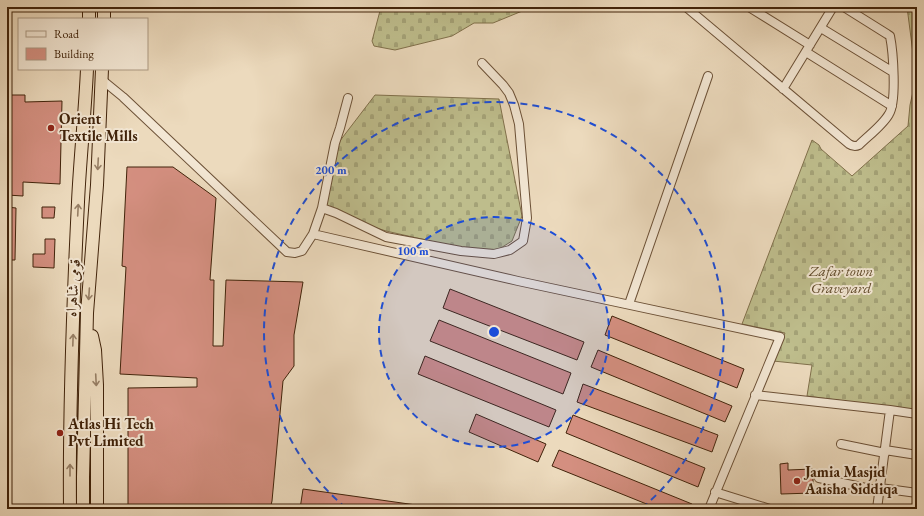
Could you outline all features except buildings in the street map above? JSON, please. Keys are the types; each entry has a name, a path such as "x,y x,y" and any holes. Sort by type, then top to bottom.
{"highway":[{"path":"89,7 89,18"},
{"path":"104,7 104,18"},
{"name":"قومی شاہراہ","path":"70,509 69,437 71,365 78,200 87,70"},
{"name":"قومی شاہراہ","path":"83,509 87,313 97,185 101,74"},
{"path":"87,313 95,350 97,386 96,509"}],"street":[{"path":"686,7 849,144 856,146 859,145 885,120 890,113 894,86 894,72 890,36 844,7"},
{"path":"749,7 892,106"},
{"path":"783,90 831,9 822,7"},
{"path":"821,28 894,72"},
{"path":"322,208 386,237 461,251 494,254 510,250 523,241 527,213 519,124 516,111 509,94 503,85 482,63"},
{"path":"101,74 287,252 295,253 302,251 313,234 322,208 335,143 348,98"},
{"path":"628,304 708,76"},
{"path":"313,234 518,281 780,337 709,509"},
{"path":"755,395 917,414"},
{"path":"877,509 890,410"},
{"path":"841,444 885,452 917,455"},
{"path":"820,478 880,489 917,493"},
{"path":"715,492 770,509"}],"green space":[{"path":"381,7 532,7 493,23 474,23 452,36 395,50 374,46 372,41"},
{"name":"Zafar town Graveyard","path":"907,7 917,7 917,411 807,396 812,365 773,361 785,333 742,324 812,140 852,176 908,126 910,105 915,83 914,61"},
{"path":"375,95 499,99 522,216 512,241 496,251 461,248 386,231 322,211 336,146"}],"place":[{"name":"Orient Textile Mills","path":"51,128"},
{"name":"Atlas Hi Tech Pvt Limited","path":"60,433"},
{"name":"Jamia Masjid Aaisha Siddiqa","path":"797,481"}]}
